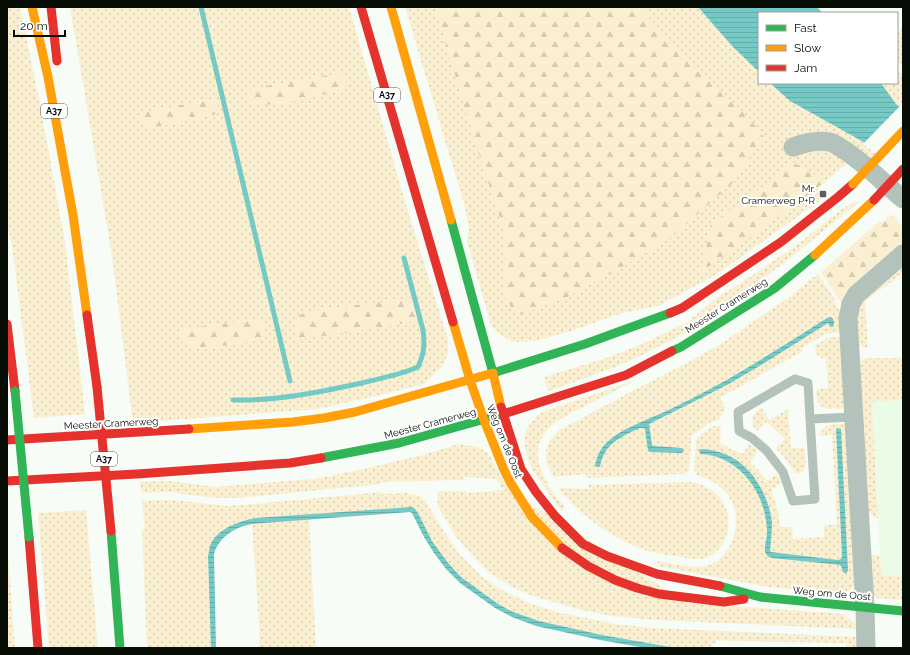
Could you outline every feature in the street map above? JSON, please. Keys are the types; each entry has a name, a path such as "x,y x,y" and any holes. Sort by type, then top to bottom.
{"main road":[{"name":"A37","path":"32,7 48,77 73,215"},
{"path":"51,7 58,69"},
{"name":"A37","path":"361,7 470,380"},
{"name":"A37","path":"391,7 463,262 492,373"},
{"name":"A37","path":"60,92 73,215 97,387 111,531 120,648"},
{"name":"Meester Cramerweg","path":"7,440 213,428 293,422 324,418 355,412 470,380 585,344 682,308 781,242 853,184 903,131"},
{"name":"Meester Cramerweg","path":"7,481 247,466 323,458 399,443 484,420 626,375 681,347 774,288 809,260 874,200 903,169"},
{"path":"7,324 29,537 38,648"},
{"name":"Weg om de Oost","path":"492,373 503,414 521,469 536,492 555,516 583,544 630,566 657,574 729,588 760,598"},
{"name":"Weg om de Oost","path":"470,380 484,420 516,494 532,517 559,546 588,566 630,586 659,594 724,602 760,598 903,611"}],"street":[{"path":"793,147 805,143 830,142 854,157 903,199"},
{"path":"866,648 848,318 851,304 856,295 903,254"}],"lane":[{"path":"795,379 808,383 810,419 815,499 793,501 783,472 766,450 752,438 739,431 738,412 795,379"},
{"path":"810,419 854,417"}],"shaded area":[{"path":"903,400 903,577 882,575 872,402"}],"green space":[{"path":"7,7 20,7 40,104 65,242 85,414 34,418 12,245 7,224"},
{"path":"70,7 349,7 406,205 447,336 448,353 443,366 424,384 318,409 133,423 112,256","holes":["208,100 219,110 214,115 147,129 141,120 142,112","250,320 261,320 266,335 264,338 204,349 184,329"]},
{"path":"405,7 698,7 733,47 758,71 758,84 771,84 790,101 867,144 877,152 867,162 816,146 851,160 818,188 825,197 716,275 658,306 622,313 574,330 536,341 515,342 509,340 498,333 491,325 467,241 469,230 465,207"},
{"path":"435,7 641,7 673,46 750,119 764,137 732,184 664,243 570,296 517,316 504,296 503,227 472,133"},
{"path":"903,28 902,66 898,62 899,32"},
{"path":"898,70 903,75 903,104 901,107 896,104 882,84 898,84"},
{"path":"340,73 346,80 348,88 284,104 250,105 246,92 254,88"},
{"path":"208,100 217,102 219,110 214,115 147,129 142,126 142,112"},
{"path":"793,162 826,181 767,226 701,272 711,224 766,184"},
{"path":"856,201 858,203 794,255 716,314 681,335 642,355 615,367 548,391 544,377 603,359 640,345 688,322 716,298 746,280 801,242 830,218"},
{"path":"891,214 903,226 903,247 845,309 821,272 880,221 882,223"},
{"path":"903,259 903,273 865,301 868,347 854,345 854,308"},
{"path":"818,274 836,301 834,302 844,318 840,332 825,334 802,348 803,351 720,398 726,409 719,420 711,422 692,435 689,470 685,474 587,478 586,474 554,477 547,464 546,451 549,441 558,431 719,345 785,300","holes":["831,317 834,320 833,327 828,322 727,385 648,424 653,446 684,450 684,452 648,451 645,429 640,428 626,434 611,445 600,464 596,460 600,450 618,433 690,400 764,358 827,318"]},
{"path":"415,298 420,316 419,321 297,339 293,325 297,316 314,310"},
{"path":"261,320 265,324 266,335 264,338 204,349 189,347 181,343 183,329"},
{"path":"842,337 846,408 828,409 820,404 817,398 816,390 828,388 826,358 821,358 816,354 815,346 827,338"},
{"path":"903,358 903,400 872,402 878,518 875,518 867,510 855,364 862,359"},
{"path":"636,380 560,419 548,429 541,438 538,448 541,470 552,490 565,507 562,511 533,470 530,463 525,440 529,426 542,412"},
{"path":"761,407 769,420 788,409 791,448 805,448 806,465 803,472 795,473 776,448 785,439 778,432 766,422 757,431 753,425 752,421 755,412"},
{"path":"832,424 845,424 856,582 850,590 842,594 768,587 657,566 658,561 691,567 710,565 723,556 731,543 735,532 736,520 735,510 731,500 717,485 708,479 696,475 694,471 696,439 712,426 720,426 720,443 742,454 749,444 758,451 750,462 767,481 777,474 782,483 771,490 777,508 780,527 792,527 793,539 824,537 824,526 837,524 832,435 819,436 822,430","holes":["837,428 843,568 840,565 772,558 765,551 767,533 765,510 754,486 736,467 725,460 700,454 701,449 722,453 734,459 758,482 767,502 772,523 771,552 838,560 841,559 842,556"]},
{"path":"458,444 478,447 488,453 508,489 687,603 845,614 846,617 855,623 858,629 656,620 612,616 574,608 533,596 514,588 491,574 457,538 438,506 437,498 439,491 466,491 467,493 503,490 497,479 463,477 463,480 381,482 381,484 238,498 214,498 170,492 141,493 140,482 170,481 216,487 321,478 423,455"},
{"path":"691,482 701,484 721,499 725,506 729,521 726,537 721,546 717,551 708,557 700,559 654,553 625,542 589,519 568,500 559,489 590,489 587,485"},
{"path":"381,492 381,494 407,493 420,496 426,502 460,555 483,578 502,590 531,604 561,613 615,624 652,628 859,637 859,648 847,648 846,643 717,640 709,648 676,648 602,635 539,621 513,612 498,604 461,577 448,563 432,541 418,513 412,507 234,525 216,536 208,556 211,648 147,648 142,530 145,529 142,501 184,501 225,506"},
{"path":"86,510 98,648 49,648 38,513"},
{"path":"309,519 316,648 259,648 259,623 252,524"},
{"path":"7,539 15,648 7,648"},
{"path":"866,555 880,555 882,575 903,577 903,600 876,598 873,594"}],"water":[{"path":"698,7 817,7 822,12 758,12 758,71 733,47"},
{"path":"771,84 882,84 896,104 903,109 867,144 790,101"},
{"path":"831,317 834,321 833,327 831,327 828,323 727,385 649,424 653,446 682,448 684,451 682,453 648,451 645,429 640,428 614,442 605,452 600,467 595,466 597,458 603,447 618,433 709,390"},
{"path":"837,428 841,429 848,571 846,573 843,572 840,565 769,557 765,552 767,535 766,522 759,497 753,486 736,467 725,460 700,454 699,450 704,449 725,454 743,465 751,473 763,491 770,512 772,522 771,552 838,560 841,559 842,556"},
{"path":"412,507 418,513 432,541 448,563 461,577 498,604 513,612 539,621 602,635 676,648 645,648 600,640 536,626 512,617 495,608 460,583 446,569 434,553 412,513 410,512 252,524 234,530 228,534 216,548 214,554 216,648 211,648 208,556 213,540 223,530 242,521 256,518"}],"pier":[{"path":"901,105 903,107 903,175 863,144"}],"waterway":[{"path":"201,7 290,381"},
{"path":"233,400 266,399 314,393 362,383 418,367 424,349 423,330 404,258"}],"traffic: fast":[{"path":"451,220 493,373"},
{"path":"672,351 681,347 775,288 815,255"},
{"path":"493,373 585,344 670,313"},
{"path":"15,391 29,537"},
{"path":"321,458 399,443 503,414"},
{"path":"111,531 120,648"},
{"path":"720,586 760,597 903,611"}],"traffic: slow":[{"path":"32,7 48,77 73,215 87,315"},
{"path":"391,7 451,220"},
{"path":"853,184 903,131"},
{"path":"815,255 874,200"},
{"path":"453,322 470,380"},
{"path":"189,429 293,422 324,418 355,412 493,373 501,407"},
{"path":"470,380 484,420 510,482 532,517 562,548"}],"traffic: jam":[{"path":"51,7 57,61"},
{"path":"361,7 453,322"},
{"path":"874,200 903,169"},
{"path":"670,313 682,308 781,242 853,184"},
{"path":"87,315 97,387"},
{"path":"7,324 15,391"},
{"path":"503,414 626,375 672,351"},
{"path":"97,387 111,531"},
{"path":"501,407 521,469 536,492 555,516 583,544 607,556 657,574 720,586"},
{"path":"7,440 189,429"},
{"path":"7,481 137,474 290,463 321,458"},
{"path":"29,537 38,648"},
{"path":"562,548 588,566 615,580 637,588 659,594 724,602 744,599"}],"place":[{"name":"Mr. Cramerweg P+R","path":"823,194"}]}
